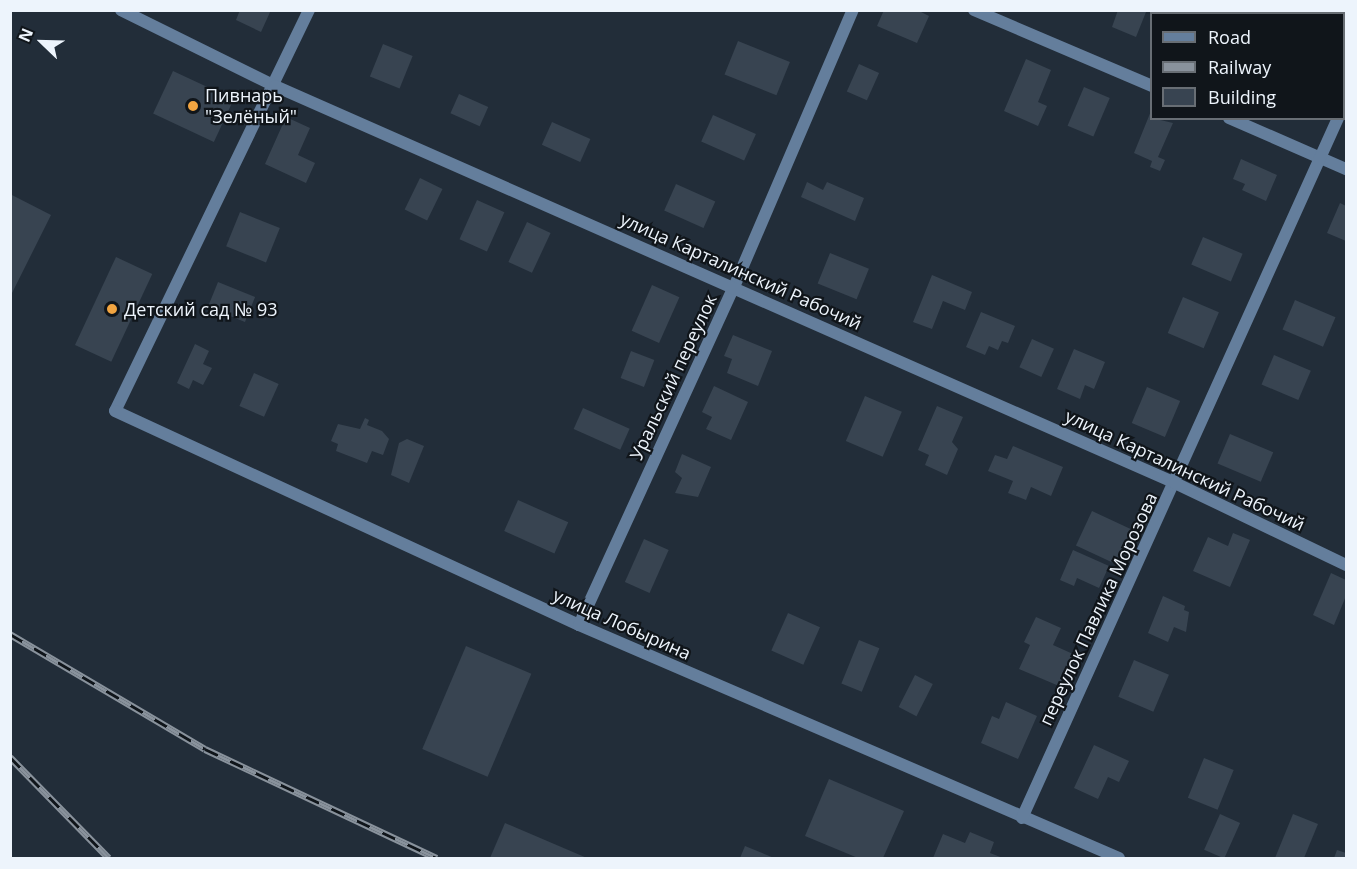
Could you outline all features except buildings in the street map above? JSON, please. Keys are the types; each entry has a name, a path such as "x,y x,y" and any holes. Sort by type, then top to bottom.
{"street":[{"name":"улица Карталинский Рабочий","path":"121,10 275,86 1175,483 1347,565"},
{"path":"275,86 309,10"},
{"name":"Уральский переулок","path":"579,626 734,287 853,10"},
{"path":"974,10 1150,85"},
{"name":"улица Лобырина","path":"275,86 115,411 579,626 1119,858"},
{"path":"1234,120 1347,169"},
{"name":"переулок Павлика Морозова","path":"1022,818 1337,120"}],"railway":[{"path":"10,634 205,749 437,858"},
{"path":"10,757 109,858"}],"place":[{"name":"Пивнарь \"Зелёный\"","path":"193,106"},
{"name":"Детский сад № 93","path":"112,309"}]}
